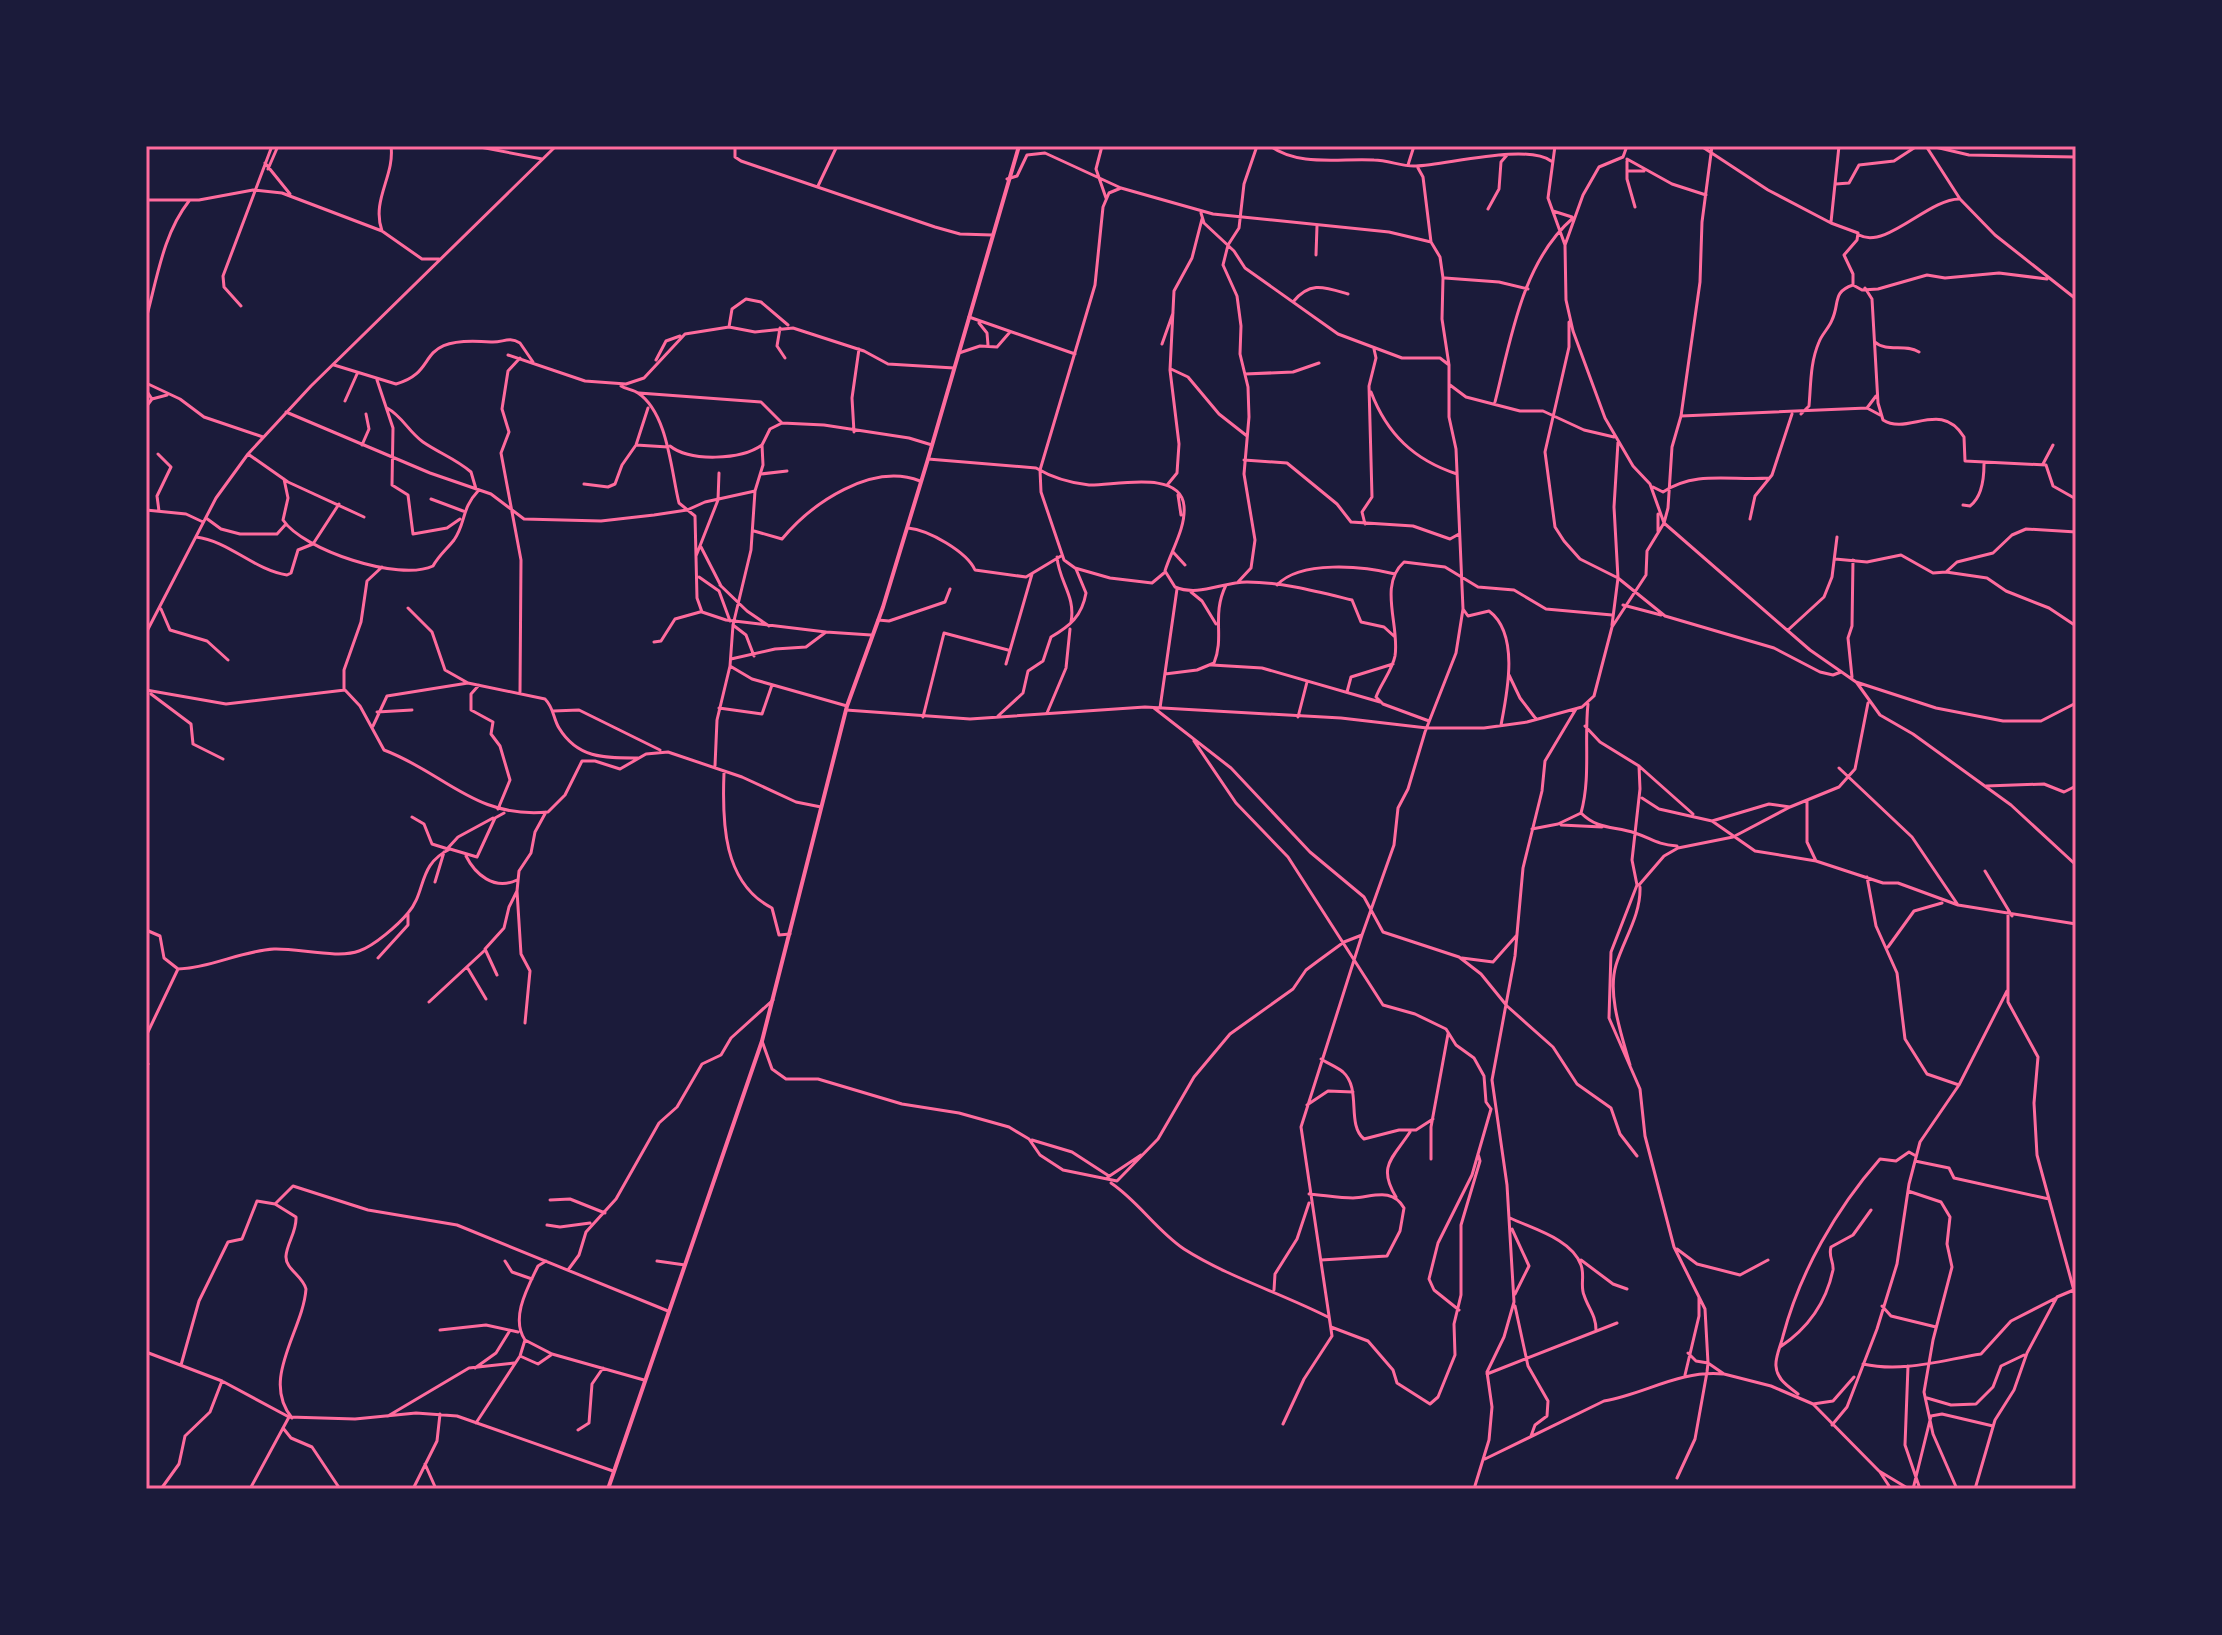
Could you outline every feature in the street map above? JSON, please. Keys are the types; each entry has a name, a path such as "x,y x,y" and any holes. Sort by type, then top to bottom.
{"main road":[{"path":"608,1489 762,1041 846,708 907,528 1019,146"}],"street":[{"path":"241,306 224,287 223,276 248,215 253,190 275,146"},
{"path":"268,169 275,146"},
{"path":"382,231 378,202 392,156 391,146"},
{"path":"475,146 542,159"},
{"path":"146,633 225,483 248,454 333,365 556,146"},
{"path":"735,146 735,157 741,161 935,227 960,234 992,235"},
{"path":"818,187 837,146"},
{"path":"1047,713 1066,668 1073,604 1058,572 1059,557 1041,492 1040,470 1098,272 1106,198 1097,177 1096,162 1102,146"},
{"path":"1237,583 1250,572 1255,540 1244,460 1247,436 1245,374 1240,354 1237,296 1224,267 1228,245 1239,228 1244,184 1257,146"},
{"path":"1270,146 1296,157 1371,159 1417,166 1507,155 1544,156 1551,161"},
{"path":"1408,165 1414,146"},
{"path":"1702,146 1712,149 1768,190 1831,223 1853,229 1859,235 1875,238 1942,202 1960,199"},
{"path":"1831,223 1839,146"},
{"path":"1836,184 1849,183 1859,165 1894,161 1917,146"},
{"path":"1928,146 1954,154 2076,157"},
{"path":"1928,146 1960,199 2004,244 2076,299"},
{"path":"1626,148 1635,207"},
{"path":"1565,245 1596,170 1620,159 1626,148"},
{"path":"1544,156 1554,149"},
{"path":"1554,149 1548,198 1565,245 1569,318 1569,347 1545,452 1555,527 1580,559 1618,578 1665,616"},
{"path":"1612,627 1623,605 1646,575 1647,551 1664,523 1672,447 1681,416 1700,282 1712,149"},
{"path":"1007,179 1017,176 1027,155 1036,151 1121,188 1201,211 1240,215 1261,221 1389,232 1431,242"},
{"path":"1488,209 1499,189 1501,162 1507,155"},
{"path":"1627,159 1672,184 1707,195"},
{"path":"265,162 293,196"},
{"path":"1283,1424 1309,1371 1330,1342 1331,1327 1301,1136 1307,1105 1394,845 1398,808 1408,789 1429,721 1456,653 1463,609 1457,474 1449,417 1449,365 1442,319 1443,278 1440,257 1431,242 1423,177 1417,166"},
{"path":"1628,171 1650,171"},
{"path":"1106,198 1121,188"},
{"path":"146,200 189,201 253,190 293,196 382,231 422,259 442,257"},
{"path":"146,319 159,267 176,220 189,201"},
{"path":"1167,485 1177,473 1179,444 1170,369 1176,284 1190,264 1202,219 1201,211"},
{"path":"1553,211 1575,217"},
{"path":"1495,402 1514,322 1541,256 1561,228 1575,217"},
{"path":"1202,219 1245,268 1338,334 1406,359 1440,358 1449,365"},
{"path":"1316,255 1317,226"},
{"path":"1853,285 1853,274 1844,255 1859,235"},
{"path":"1801,414 1809,406 1817,346 1832,321 1837,293 1853,285 1878,289 1919,275 1945,278 1999,273 2047,279"},
{"path":"1443,278 1499,282 1528,289"},
{"path":"1293,302 1302,290 1311,287 1348,294"},
{"path":"1865,288 1872,299 1880,415"},
{"path":"1872,299 1878,289"},
{"path":"729,327 732,309 746,299 761,302 788,325"},
{"path":"1162,344 1174,309"},
{"path":"969,317 1075,354"},
{"path":"1569,318 1614,437 1650,484 1660,492 1693,478 1745,481 1769,478"},
{"path":"977,320 987,333 988,346"},
{"path":"508,355 585,381 638,382 654,363 666,341 729,327 755,332 780,328 814,333 859,349 888,364 954,368"},
{"path":"780,328 777,346 785,358"},
{"path":"958,353 997,347 1010,332"},
{"path":"654,363 667,355 682,335"},
{"path":"333,365 392,384 405,381 436,347 460,340 518,341 533,362"},
{"path":"1875,342 1883,348 1905,347 1919,352"},
{"path":"854,432 852,398 859,349"},
{"path":"1365,524 1362,512 1372,497 1369,386 1376,358 1374,349"},
{"path":"520,358 509,368 502,409 509,432 501,458 514,514 523,605 520,692"},
{"path":"1171,362 1204,394 1219,414 1247,436"},
{"path":"1245,374 1293,372 1319,363"},
{"path":"1170,369 1178,370"},
{"path":"345,401 357,374"},
{"path":"377,380 393,432 392,485 408,495 413,534 447,528 460,519"},
{"path":"146,383 180,399 204,417 263,437"},
{"path":"617,384 638,392 761,402 782,423"},
{"path":"1450,385 1466,397 1495,402 1520,411 1546,412 1584,430 1614,437"},
{"path":"1369,386 1380,414 1408,449 1427,463 1457,474"},
{"path":"146,390 152,399"},
{"path":"638,392 668,445 679,503 696,518 697,598 702,611"},
{"path":"1867,408 1878,392"},
{"path":"146,407 152,399 167,395"},
{"path":"584,484 613,486 636,445 649,407"},
{"path":"1546,412 1554,407"},
{"path":"387,408 399,415 403,425 423,442 471,472 478,490"},
{"path":"1681,416 1735,412 1801,414 1867,408 1892,425 1925,419 1950,422 1964,437 1965,461 2043,464 2049,468 2053,486 2076,499"},
{"path":"286,412 497,497 514,514 524,519 601,521 687,510 755,491"},
{"path":"362,445 369,429 366,414"},
{"path":"1750,519 1755,496 1769,478 1792,414"},
{"path":"715,767 713,757 719,708 731,659 732,622 754,531 755,491 761,474 762,445 770,429 782,423 834,426 854,432 909,438 932,445"},
{"path":"1581,813 1587,779 1585,726 1588,704 1601,676 1612,627 1618,578 1614,507 1618,442"},
{"path":"636,445 668,445 681,453 701,456 746,453 762,445"},
{"path":"2043,464 2053,445"},
{"path":"158,454 171,467 157,496 159,511"},
{"path":"248,454 284,479 364,517"},
{"path":"928,459 1040,470 1089,485 1141,482 1167,485 1178,492 1182,519 1173,552 1165,570 1152,583 1110,578 1075,568 1059,557"},
{"path":"1244,460 1287,463 1337,504 1350,521 1413,526 1450,539 1461,533"},
{"path":"1963,505 1970,506 1976,500 1984,479 1984,464"},
{"path":"761,474 787,471"},
{"path":"696,556 718,500 719,473"},
{"path":"754,531 783,538 828,499 874,478 909,477 921,481"},
{"path":"284,479 288,493 283,514 286,524 313,544 357,563 383,566 431,568 442,550 453,541 463,511 478,490"},
{"path":"1650,484 1658,531"},
{"path":"431,499 463,511"},
{"path":"196,537 218,541 250,560 287,575 291,573 298,550 313,544 339,504"},
{"path":"146,510 186,514 224,530 255,537 277,534 286,524"},
{"path":"1657,512 1664,523 1788,630 1854,679 1936,708 2003,721 2041,721 2076,703"},
{"path":"907,528 938,538 945,546 970,559 978,572 1019,577 1032,574 1059,557"},
{"path":"1946,572 1957,562 1999,550 2012,535 2026,529 2076,532"},
{"path":"1788,630 1824,597 1835,559 1837,537"},
{"path":"701,547 720,585 738,603 770,626"},
{"path":"1173,552 1185,565"},
{"path":"1835,559 1870,562 1901,555 1933,573 1987,578 2006,591 2049,608 2076,626"},
{"path":"1853,560 1848,647 1854,679 1868,703 1880,715 1913,734 1986,786 2027,818 2076,865"},
{"path":"1380,702 1378,691 1393,664 1395,637 1391,594 1395,574 1404,562 1445,567 1478,587 1514,590 1546,609 1612,615"},
{"path":"383,566 367,581 361,622 344,670 344,689 373,727 384,750 400,755 465,797 505,812 546,812"},
{"path":"994,718 1023,693 1028,671 1043,661 1051,637 1070,628 1086,596 1075,568"},
{"path":"1277,585 1285,577 1305,569 1363,568 1395,574"},
{"path":"1165,570 1166,577 1178,588 1191,592 1202,601 1217,625"},
{"path":"1006,664 1032,574"},
{"path":"698,577 716,586 732,622 746,635 754,656"},
{"path":"1191,592 1237,583 1277,585 1352,600 1361,622 1384,627 1395,637"},
{"path":"1212,665 1217,656 1217,604 1226,584"},
{"path":"720,585 721,596"},
{"path":"1160,708 1178,588"},
{"path":"878,620 889,621 945,602 950,589"},
{"path":"1623,605 1774,648 1820,672 1833,675 1843,671"},
{"path":"159,607 170,630 207,641 228,660"},
{"path":"408,608 432,632 445,670 468,683"},
{"path":"1463,609 1468,616 1486,610 1493,614 1505,640 1508,671 1501,725"},
{"path":"654,642 661,641 675,619 702,611 732,622 872,635"},
{"path":"731,659 775,649 806,647 826,632"},
{"path":"923,717 944,633 1008,650"},
{"path":"1347,692 1351,677 1393,664"},
{"path":"1165,674 1212,665 1262,668 1380,702 1429,721"},
{"path":"730,666 743,675 846,708 923,717 994,718 1152,707 1427,728 1537,720 1588,704"},
{"path":"1508,671 1520,698 1537,720"},
{"path":"1298,717 1307,681"},
{"path":"481,684 472,691 471,710 493,722 491,734 500,746 510,780 498,809"},
{"path":"373,727 377,712 387,696 399,691 481,684 545,699 559,729 577,750 602,758 638,758"},
{"path":"719,708 762,714 772,685"},
{"path":"148,692 226,704 344,689"},
{"path":"148,692 191,724 193,744 223,759"},
{"path":"1839,787 1855,769 1868,703"},
{"path":"1152,707 1231,768 1310,852 1364,897 1383,932 1459,957 1493,962 1518,934"},
{"path":"1474,1489 1485,1459 1492,1407 1487,1374 1512,1318 1514,1302 1510,1226 1492,1108 1492,1080 1518,934 1523,868 1546,759 1576,709"},
{"path":"377,712 412,710"},
{"path":"553,711 579,710 662,751 715,767 796,802 821,807"},
{"path":"1585,726 1600,742 1639,766 1696,816"},
{"path":"1192,738 1236,803 1288,857 1385,1007 1433,1021 1474,1058 1484,1076 1486,1102 1492,1108"},
{"path":"525,1023 530,971 521,954 517,891 520,867 531,853 539,822 562,800 582,761 595,761 620,769 638,758 662,751"},
{"path":"708,765 713,757"},
{"path":"1631,1069 1615,1001 1614,977 1637,910 1638,883 1632,860 1640,795 1639,766"},
{"path":"1839,768 1912,837 1958,905"},
{"path":"724,772 724,819 736,873 755,898 772,908 779,935 790,934"},
{"path":"1558,824 1634,833 1653,843 1682,846 1733,837 1790,807 1839,787 1855,784"},
{"path":"1986,786 2044,784 2064,792 2076,786"},
{"path":"1640,795 1659,809 1712,821 1758,852 1816,861 1888,883"},
{"path":"1807,801 1807,842 1816,861"},
{"path":"1712,821 1769,804 1790,807"},
{"path":"378,958 408,925 408,913 432,860 458,837 505,812"},
{"path":"1532,829 1558,824 1581,813"},
{"path":"1581,813 1604,828"},
{"path":"412,817 424,824 432,844 478,856 495,818"},
{"path":"1677,1478 1695,1439 1708,1363 1707,1318 1699,1294 1674,1247 1645,1136 1640,1089 1609,1018 1609,983 1611,952 1638,883 1664,856 1682,846"},
{"path":"435,882 446,850"},
{"path":"463,852 481,876 505,884 518,879"},
{"path":"1985,871 2010,916 2007,991 2010,1008 2038,1057 2034,1103 2037,1155 2076,1298"},
{"path":"1867,876 1876,926 1897,973 1907,1043 1927,1074 1959,1085"},
{"path":"1869,884 1898,883 1958,905 2010,916 2076,924"},
{"path":"429,1002 502,932 517,891"},
{"path":"1888,947 1914,911 1946,902"},
{"path":"146,930 160,936 164,958 178,969 197,969 223,958 269,949 357,952 408,913"},
{"path":"1029,1139 1040,1155 1054,1165 1116,1182 1158,1139 1194,1077 1230,1034 1293,989 1306,970 1344,942 1362,935"},
{"path":"485,950 497,975"},
{"path":"1459,957 1489,982 1507,1006 1553,1047 1577,1084 1611,1108 1620,1134 1637,1156"},
{"path":"467,967 486,999"},
{"path":"146,1036 178,969"},
{"path":"1813,1404 1833,1401 1863,1364 1898,1261 1908,1191 1923,1135 1959,1085 2007,991"},
{"path":"547,1225 581,1226 605,1213 641,1161 659,1123 677,1107 702,1064 721,1055 731,1038 774,999"},
{"path":"1431,1159 1433,1119 1448,1034"},
{"path":"762,1041 772,1069 786,1079 818,1079 902,1104 959,1113 1009,1127 1029,1139 1072,1152 1128,1194 1182,1247 1212,1266 1274,1290 1328,1317"},
{"path":"1321,1059 1343,1072 1353,1092 1359,1136 1368,1140 1399,1130 1410,1132"},
{"path":"1307,1105 1328,1091 1353,1092"},
{"path":"1459,1310 1445,1302 1428,1280 1438,1243 1465,1192 1492,1108"},
{"path":"1319,1260 1387,1256 1405,1214 1387,1182 1387,1169 1393,1153 1410,1132 1433,1119"},
{"path":"1109,1179 1147,1150"},
{"path":"1891,1489 1879,1471 1813,1404 1784,1383 1776,1361 1799,1291 1849,1198 1880,1159 1896,1161 1909,1152 1916,1159 1949,1168 1954,1178 2050,1199"},
{"path":"1331,1327 1368,1341 1393,1370 1397,1383 1430,1404 1438,1397 1454,1357 1454,1324 1459,1310 1461,1225 1480,1161 1478,1154"},
{"path":"1376,1194 1387,1182"},
{"path":"275,1204 288,1187 298,1186 368,1210 457,1225 670,1312"},
{"path":"1908,1191 1944,1204 1950,1217 1947,1244 1952,1267 1936,1327 1924,1395 1945,1467 1957,1489"},
{"path":"1309,1194 1351,1198 1376,1194 1396,1197"},
{"path":"550,1200 570,1199 605,1213"},
{"path":"181,1365 199,1301 219,1257 229,1241 242,1239 257,1201 275,1204 296,1217 286,1256 289,1267 302,1278 306,1289 281,1378 281,1398 290,1418"},
{"path":"1274,1290 1275,1274 1297,1239 1310,1201"},
{"path":"1780,1347 1799,1334 1817,1308 1832,1271 1831,1247 1853,1235 1871,1210"},
{"path":"1509,1217 1566,1245 1602,1277 1627,1289"},
{"path":"568,1270 579,1255 582,1239 594,1221"},
{"path":"1510,1226 1529,1266 1514,1296"},
{"path":"1674,1247 1697,1264 1740,1275 1768,1260"},
{"path":"1578,1257 1584,1277 1583,1292 1594,1313 1596,1330"},
{"path":"505,1261 512,1272 532,1279"},
{"path":"546,1261 538,1266 520,1311 520,1332 525,1340 552,1354 644,1380"},
{"path":"657,1261 687,1265"},
{"path":"1863,1364 1929,1365 1948,1358 1984,1353 2014,1318 2074,1290"},
{"path":"1685,1375 1699,1316 1699,1294"},
{"path":"1975,1489 1993,1426 2014,1390 2027,1353 2057,1297"},
{"path":"1514,1302 1526,1359 1548,1401 1547,1416 1535,1425 1531,1436"},
{"path":"1882,1306 1889,1315 1936,1327"},
{"path":"1487,1374 1617,1323"},
{"path":"440,1330 486,1325 520,1332"},
{"path":"388,1416 443,1382 475,1368 497,1352 509,1332"},
{"path":"476,1423 520,1356 525,1340"},
{"path":"146,1352 222,1381 290,1418 355,1419 440,1414 476,1423 614,1471"},
{"path":"1688,1353 1696,1361 1708,1363 1724,1374"},
{"path":"1924,1395 1935,1403 1976,1404 1993,1387 2001,1366 2027,1353"},
{"path":"520,1356 538,1364 552,1354"},
{"path":"475,1368 514,1363"},
{"path":"1908,1366 1905,1445 1907,1459 1918,1477 1920,1489"},
{"path":"578,1430 589,1423 592,1384 603,1368"},
{"path":"1485,1459 1592,1405 1685,1375 1707,1372 1724,1374 1801,1396"},
{"path":"1832,1425 1847,1407 1857,1374"},
{"path":"161,1489 179,1464 185,1436 210,1412 222,1381"},
{"path":"413,1489 439,1434 440,1414"},
{"path":"1929,1419 1942,1414 1993,1426"},
{"path":"250,1489 290,1418"},
{"path":"1879,1471 1911,1489 1918,1477 1929,1419"},
{"path":"283,1428 291,1438 312,1447 340,1489"},
{"path":"425,1464 436,1489"}]}
